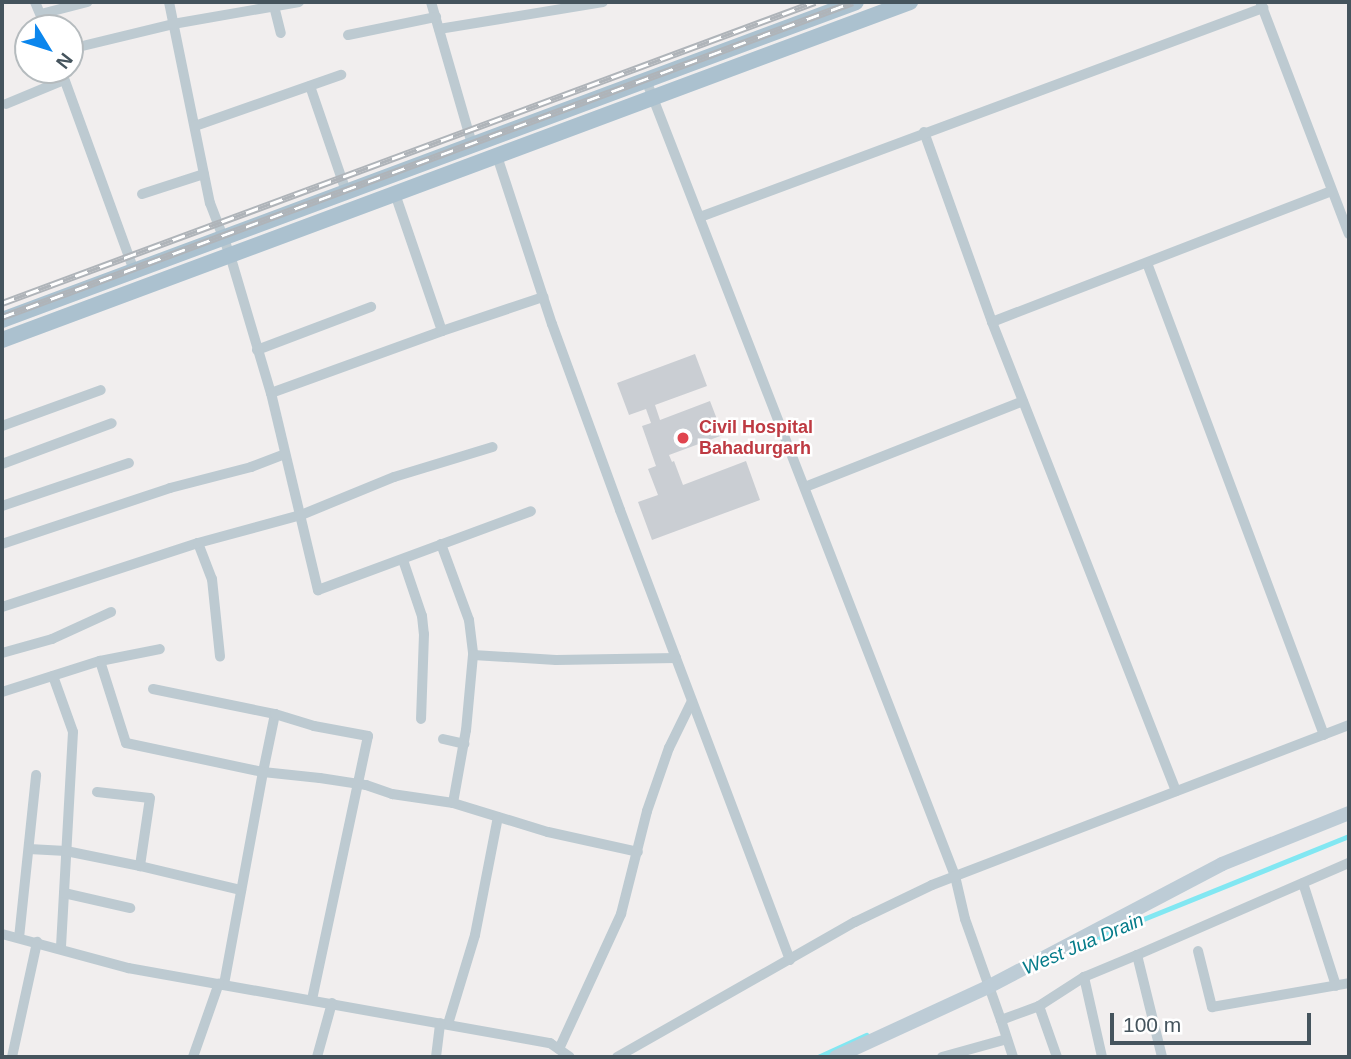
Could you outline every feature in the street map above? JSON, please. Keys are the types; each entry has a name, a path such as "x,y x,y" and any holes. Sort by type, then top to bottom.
{"main road":[{"path":"2,320 856,2"},
{"path":"2,340 910,2"},
{"path":"836,1057 988,987 1223,864 1349,813"}],"street":[{"path":"44,14 86,2"},
{"path":"169,2 204,174 271,393 318,590 531,511"},
{"path":"84,45 173,23 299,2"},
{"path":"431,2 472,144"},
{"path":"439,29 574,4 603,2"},
{"path":"273,5 281,33"},
{"path":"700,218 1261,5 1349,234"},
{"path":"348,35 436,17"},
{"path":"195,126 341,75"},
{"path":"646,80 956,876 988,987 1013,1057"},
{"path":"6,104 45,84"},
{"path":"65,84 134,271"},
{"path":"310,86 346,191"},
{"path":"924,132 992,322 1176,791"},
{"path":"497,156 543,297 790,960"},
{"path":"142,194 204,174"},
{"path":"992,322 1332,191"},
{"path":"395,194 442,331"},
{"path":"1146,263 1324,734"},
{"path":"271,393 543,297"},
{"path":"257,350 371,307"},
{"path":"2,426 101,390"},
{"path":"805,487 1023,401"},
{"path":"2,464 113,423"},
{"path":"2,607 198,543 300,515 394,477 493,447"},
{"path":"2,544 170,488 251,467 285,454"},
{"path":"2,506 129,463"},
{"path":"198,543 212,579 220,657"},
{"path":"441,544 469,620 474,655 464,744 453,803"},
{"path":"403,560 422,616 424,634 421,719"},
{"path":"2,653 52,639 111,612"},
{"path":"2,692 100,661 160,649"},
{"path":"474,655 556,660 676,658"},
{"path":"100,661 126,743 263,772 360,784 392,794 453,803 578,840 638,852"},
{"path":"53,676 73,732 61,948"},
{"path":"153,689 368,736 360,784 312,1000"},
{"path":"559,1049 621,914 647,811 669,748 692,702"},
{"path":"193,1057 221,984 275,714"},
{"path":"617,1057 855,922 956,876 1349,725"},
{"path":"443,738 464,744"},
{"path":"19,938 36,775"},
{"path":"97,792 150,798 140,866"},
{"path":"436,1057 444,1024 475,935 498,817"},
{"path":"29,849 66,852 140,866 241,890"},
{"path":"1001,1020 1039,1006 1084,977 1349,863"},
{"path":"1303,883 1336,986"},
{"path":"64,893 130,908"},
{"path":"2,933 128,968 550,1043 570,1057"},
{"path":"12,1057 37,942"},
{"path":"1198,951 1212,1007 1349,983"},
{"path":"1137,955 1162,1057"},
{"path":"1084,977 1102,1057"},
{"path":"317,1057 332,1003"},
{"path":"1039,1006 1056,1057"},
{"path":"942,1057 1007,1039"},
{"path":"2,1043 15,1045"}],"building":[{"path":"695,354 707,386 655,405 660,420 710,401 723,435 669,455 672,462 674,461 683,485 746,461 760,500 652,540 638,502 658,495 648,469 656,466 642,426 651,423 646,409 629,415 617,383"}],"waterway":[{"name":"West Jua Drain","path":"1094,939 1349,836"},
{"name":"West Jua Drain","path":"818,1057 866,1035"}],"railway":[{"path":"2,303 815,2"},
{"path":"2,317 853,2"}],"place":[{"name":"Civil Hospital Bahadurgarh","path":"683,438"}]}
